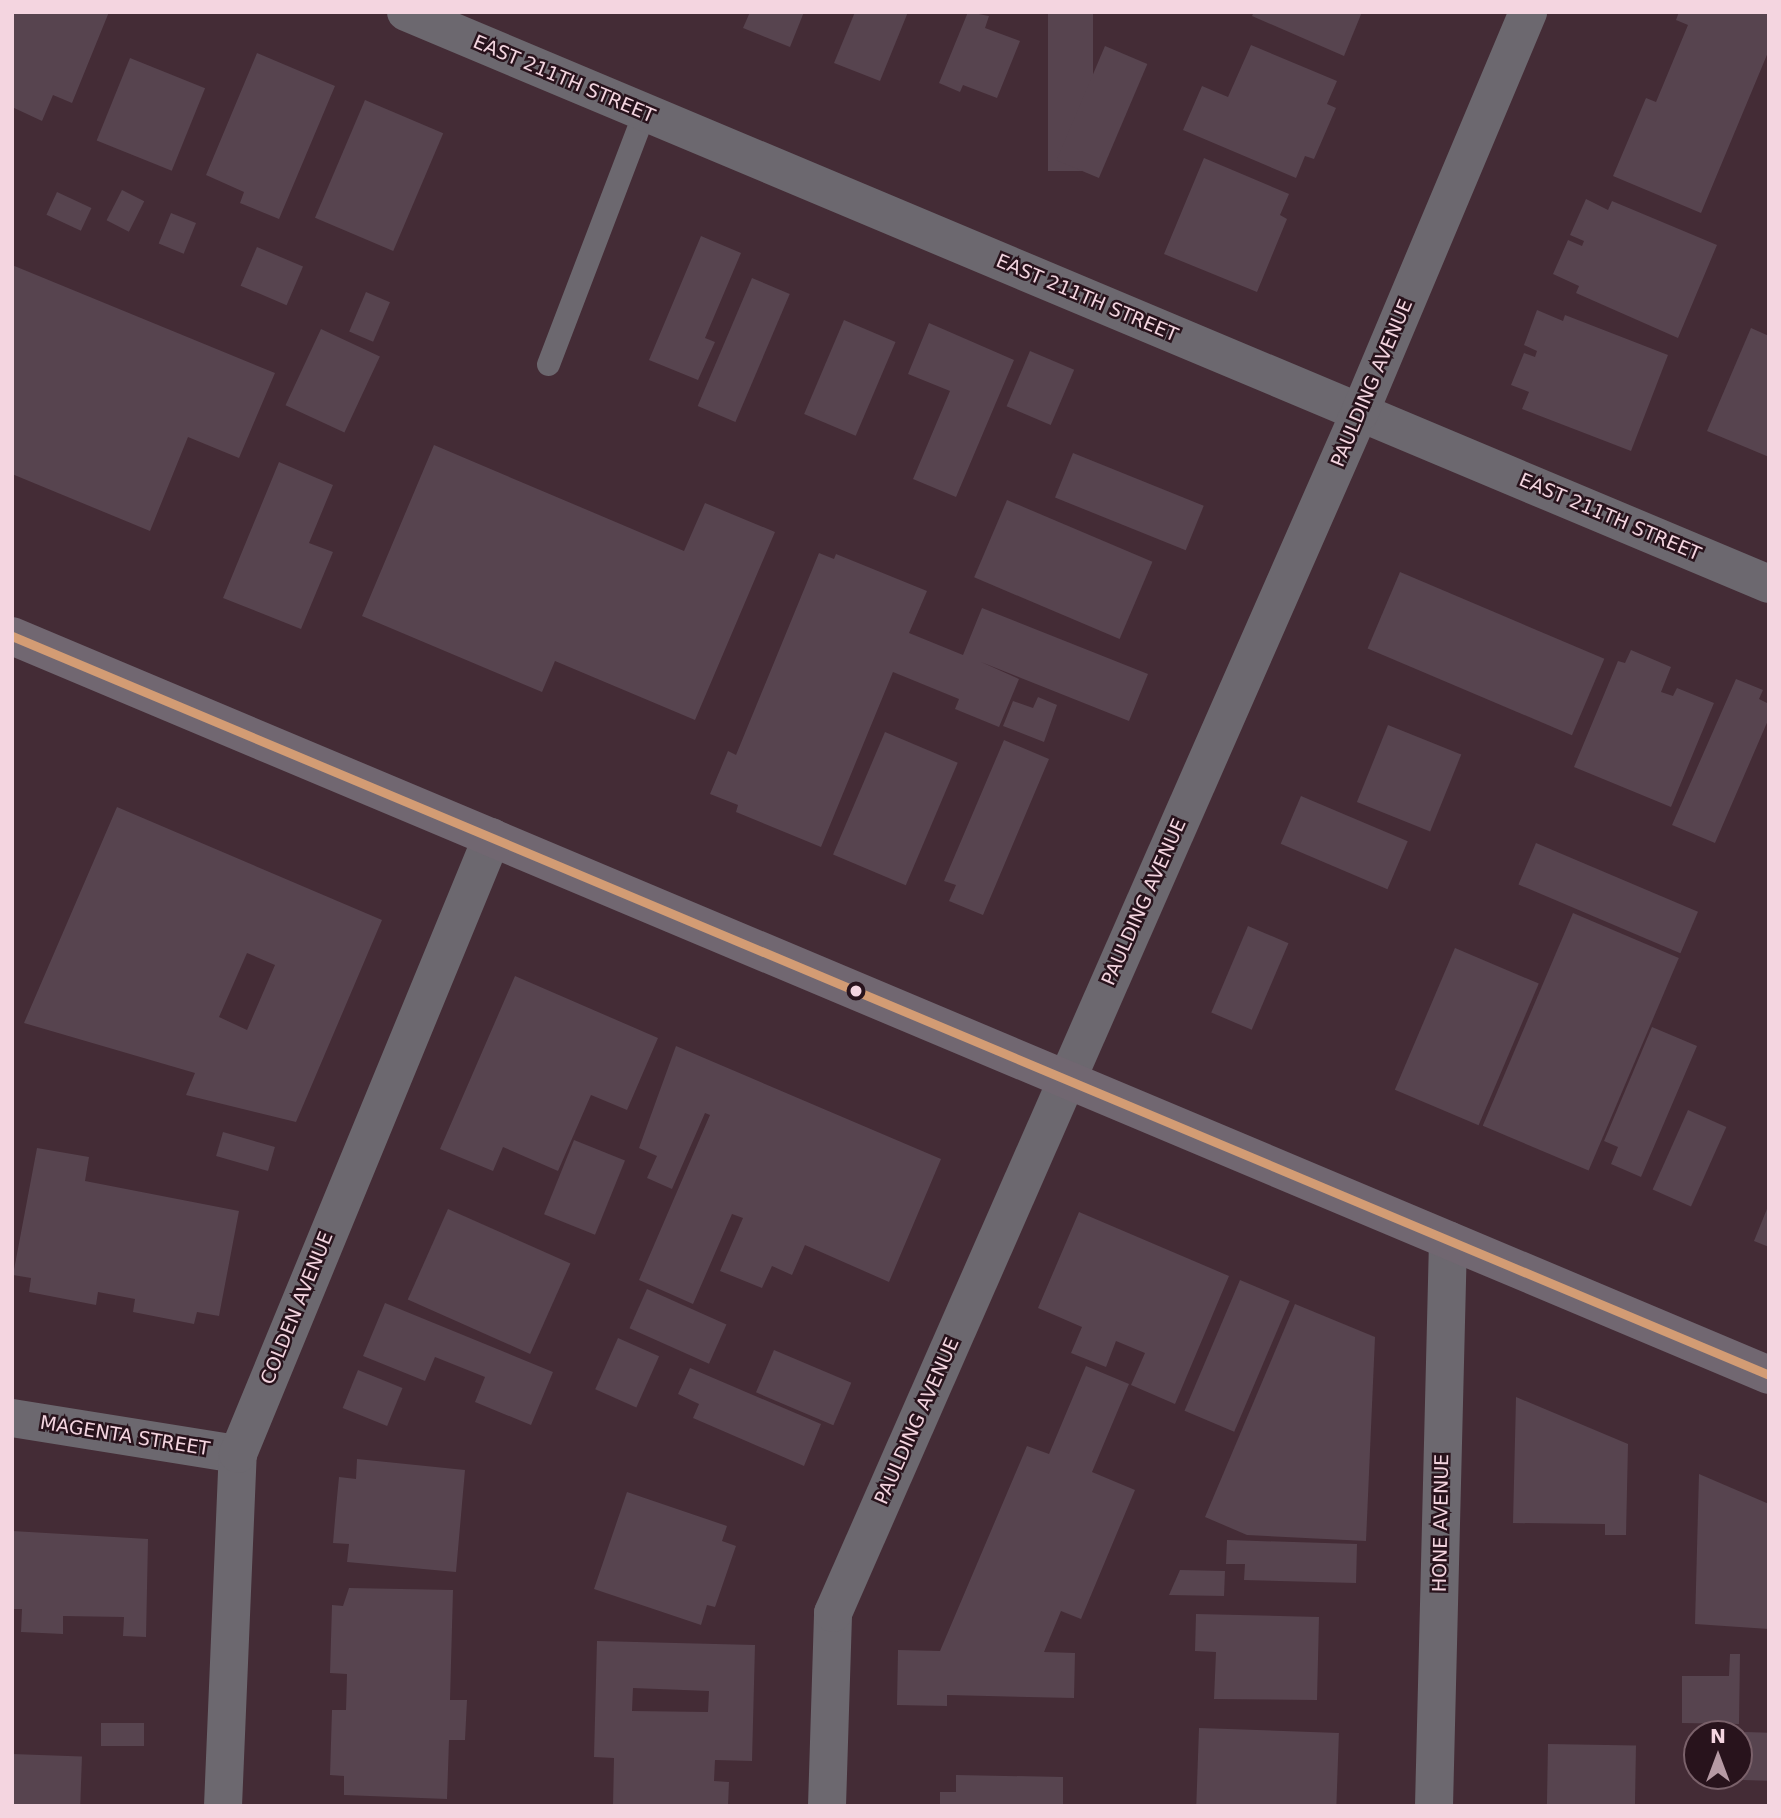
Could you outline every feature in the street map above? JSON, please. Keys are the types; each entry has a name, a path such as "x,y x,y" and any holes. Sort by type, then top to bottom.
{"main road":[{"path":"12,636 1067,1077 1769,1375"}],"street":[{"name":"EAST 211TH STREET","path":"405,12 1769,584"},
{"name":"PAULDING AVENUE","path":"827,1806 833,1613 1360,412 1528,12"},
{"name":"COLDEN AVENUE","path":"223,1806 238,1454 492,837"},
{"name":"HONE AVENUE","path":"1434,1806 1448,1240"},
{"name":"MAGENTA STREET","path":"12,1418 238,1454"}],"lane":[{"path":"548,364 643,112"}],"building":[{"path":"12,12 109,12 72,103 53,95 42,121 12,107"},
{"path":"750,12 804,12 790,47 743,28"},
{"path":"855,12 908,12 880,81 834,63"},
{"path":"968,12 989,16 985,28 1020,41 997,98 963,85 960,92 939,83"},
{"path":"1048,12 1093,12 1093,171 1048,171"},
{"path":"1254,12 1362,12 1344,56 1252,16"},
{"path":"1679,12 1769,14 1769,50 1701,213 1613,176 1646,98 1656,102 1688,25 1676,20"},
{"path":"1251,45 1337,81 1327,104 1336,108 1314,159 1305,156 1296,178 1183,130 1202,86 1228,97"},
{"path":"1105,46 1147,64 1099,178 1057,160"},
{"path":"257,53 335,86 279,219 240,203 244,192 206,175"},
{"path":"130,58 205,88 172,171 97,141"},
{"path":"365,100 443,133 393,251 315,218"},
{"path":"1204,158 1289,194 1280,215 1287,219 1257,292 1164,254"},
{"path":"122,190 144,201 129,232 107,220"},
{"path":"57,192 91,208 81,231 46,215"},
{"path":"1586,199 1608,210 1612,201 1717,245 1678,338 1576,293 1579,286 1553,274 1568,240 1582,246 1584,241 1570,235"},
{"path":"171,213 196,223 184,254 159,244"},
{"path":"701,236 741,253 705,338 715,342 698,380 649,360"},
{"path":"257,247 303,267 287,305 241,286"},
{"path":"12,265 275,373 239,458 188,437 150,531 12,474"},
{"path":"752,278 790,294 735,422 698,406"},
{"path":"366,292 390,302 373,342 349,332"},
{"path":"1537,310 1563,321 1565,315 1668,355 1631,451 1522,409 1529,392 1511,385 1524,353 1535,357 1537,351 1524,345"},
{"path":"844,320 896,342 856,436 804,414"},
{"path":"929,323 1014,360 956,497 913,479 950,391 908,374"},
{"path":"1751,328 1769,336 1769,457 1707,431"},
{"path":"321,329 380,356 344,433 286,405"},
{"path":"1030,351 1074,370 1051,425 1007,406"},
{"path":"434,445 684,551 705,503 775,532 695,720 555,661 542,692 362,616"},
{"path":"1073,453 1204,506 1186,550 1055,498"},
{"path":"279,462 333,485 309,543 333,552 301,629 223,598"},
{"path":"1007,500 1152,562 1120,639 974,577"},
{"path":"819,553 834,559 836,554 927,591 909,633 963,655 982,608 1148,674 1129,721 981,662 1019,679 999,727 955,709 959,699 893,672 821,847 736,812 738,805 710,794 728,751 736,755"},
{"path":"1400,572 1604,659 1572,735 1368,648"},
{"path":"1631,650 1671,667 1661,692 1673,696 1677,688 1714,703 1671,807 1574,767 1618,661 1625,663"},
{"path":"1736,679 1763,690 1759,699 1769,704 1769,718 1715,843 1672,825"},
{"path":"1038,697 1057,705 1044,742 1003,726 1013,701 1033,708"},
{"path":"1388,725 1461,755 1430,832 1357,802"},
{"path":"885,732 958,763 906,885 833,854"},
{"path":"1004,740 1049,759 983,915 949,901 956,885 944,881"},
{"path":"1301,796 1408,841 1387,889 1281,844"},
{"path":"117,807 382,920 296,1122 186,1095 195,1073 24,1023","holes":["247,953 275,965 247,1030 219,1017"]},
{"path":"1536,843 1698,912 1680,953 1518,884"},
{"path":"1573,913 1679,958 1589,1171 1483,1126"},
{"path":"1248,926 1289,943 1252,1030 1211,1013"},
{"path":"1455,948 1539,984 1479,1125 1395,1090"},
{"path":"515,976 658,1038 627,1110 591,1095 558,1171 503,1147 493,1171 440,1149"},
{"path":"1652,1027 1697,1046 1641,1177 1611,1164 1618,1147 1604,1141"},
{"path":"676,1046 941,1159 889,1282 805,1245 792,1275 772,1266 762,1288 720,1271 743,1218 732,1214 693,1304 639,1280 710,1115 705,1113 672,1189 647,1178 657,1156 639,1148"},
{"path":"1688,1110 1726,1127 1691,1207 1653,1189"},
{"path":"223,1132 275,1147 268,1171 216,1156"},
{"path":"574,1140 625,1161 595,1235 544,1214"},
{"path":"37,1148 89,1157 85,1181 239,1211 219,1316 197,1312 194,1324 133,1312 135,1299 98,1292 96,1305 29,1292 31,1278 13,1275"},
{"path":"1769,1204 1769,1247 1754,1241"},
{"path":"448,1209 570,1264 530,1354 408,1299"},
{"path":"1079,1212 1229,1276 1175,1404 1131,1385 1145,1353 1116,1341 1106,1367 1071,1353 1082,1327 1038,1308"},
{"path":"1240,1280 1290,1301 1234,1432 1185,1411"},
{"path":"647,1289 726,1324 709,1364 630,1328"},
{"path":"385,1303 553,1372 531,1425 475,1402 485,1377 435,1357 425,1381 363,1356"},
{"path":"1295,1304 1375,1337 1366,1541 1247,1535 1205,1517"},
{"path":"618,1338 659,1356 636,1407 595,1389"},
{"path":"774,1350 851,1383 833,1425 756,1392"},
{"path":"1086,1366 1129,1384 1092,1472 1135,1490 1081,1619 1061,1611 1044,1652 1075,1653 1074,1698 947,1695 947,1706 897,1705 898,1650 940,1651 1027,1446 1049,1454"},
{"path":"690,1368 821,1424 804,1466 693,1418 699,1404 678,1394"},
{"path":"358,1370 403,1388 387,1426 343,1408"},
{"path":"1516,1397 1628,1444 1626,1535 1605,1535 1605,1524 1513,1523"},
{"path":"357,1459 465,1470 456,1572 347,1562 349,1544 333,1543 339,1477 356,1479"},
{"path":"1699,1474 1769,1504 1769,1629 1695,1624"},
{"path":"627,1492 727,1526 722,1541 736,1546 715,1607 707,1605 701,1625 594,1589"},
{"path":"12,1531 148,1539 146,1637 123,1636 124,1617 63,1616 63,1634 21,1632 22,1609 12,1609"},
{"path":"1227,1540 1357,1544 1356,1583 1244,1580 1245,1564 1226,1564"},
{"path":"1180,1570 1225,1571 1224,1596 1169,1595"},
{"path":"349,1588 453,1590 450,1700 467,1700 465,1740 449,1740 447,1799 344,1795 344,1776 330,1775 332,1710 346,1710 347,1674 330,1673 332,1605 343,1606"},
{"path":"1196,1614 1319,1617 1317,1700 1214,1699 1216,1652 1195,1651"},
{"path":"597,1641 755,1645 752,1761 715,1760 714,1781 729,1782 728,1806 613,1806 614,1758 594,1757","holes":["633,1688 709,1691 708,1712 632,1711"]},
{"path":"1730,1654 1740,1654 1739,1720 1683,1720 1682,1723 1682,1676 1729,1676"},
{"path":"101,1723 144,1723 144,1746 101,1746"},
{"path":"1199,1728 1339,1733 1336,1806 1196,1805"},
{"path":"1753,1732 1769,1733 1767,1781 1753,1780"},
{"path":"1548,1744 1636,1746 1635,1806 1547,1806"},
{"path":"12,1754 82,1756 80,1806 12,1806"},
{"path":"956,1775 1063,1777 1063,1806 940,1806 940,1792 956,1792"}],"transit line":[{"path":"12,636 1769,1375"}]}
